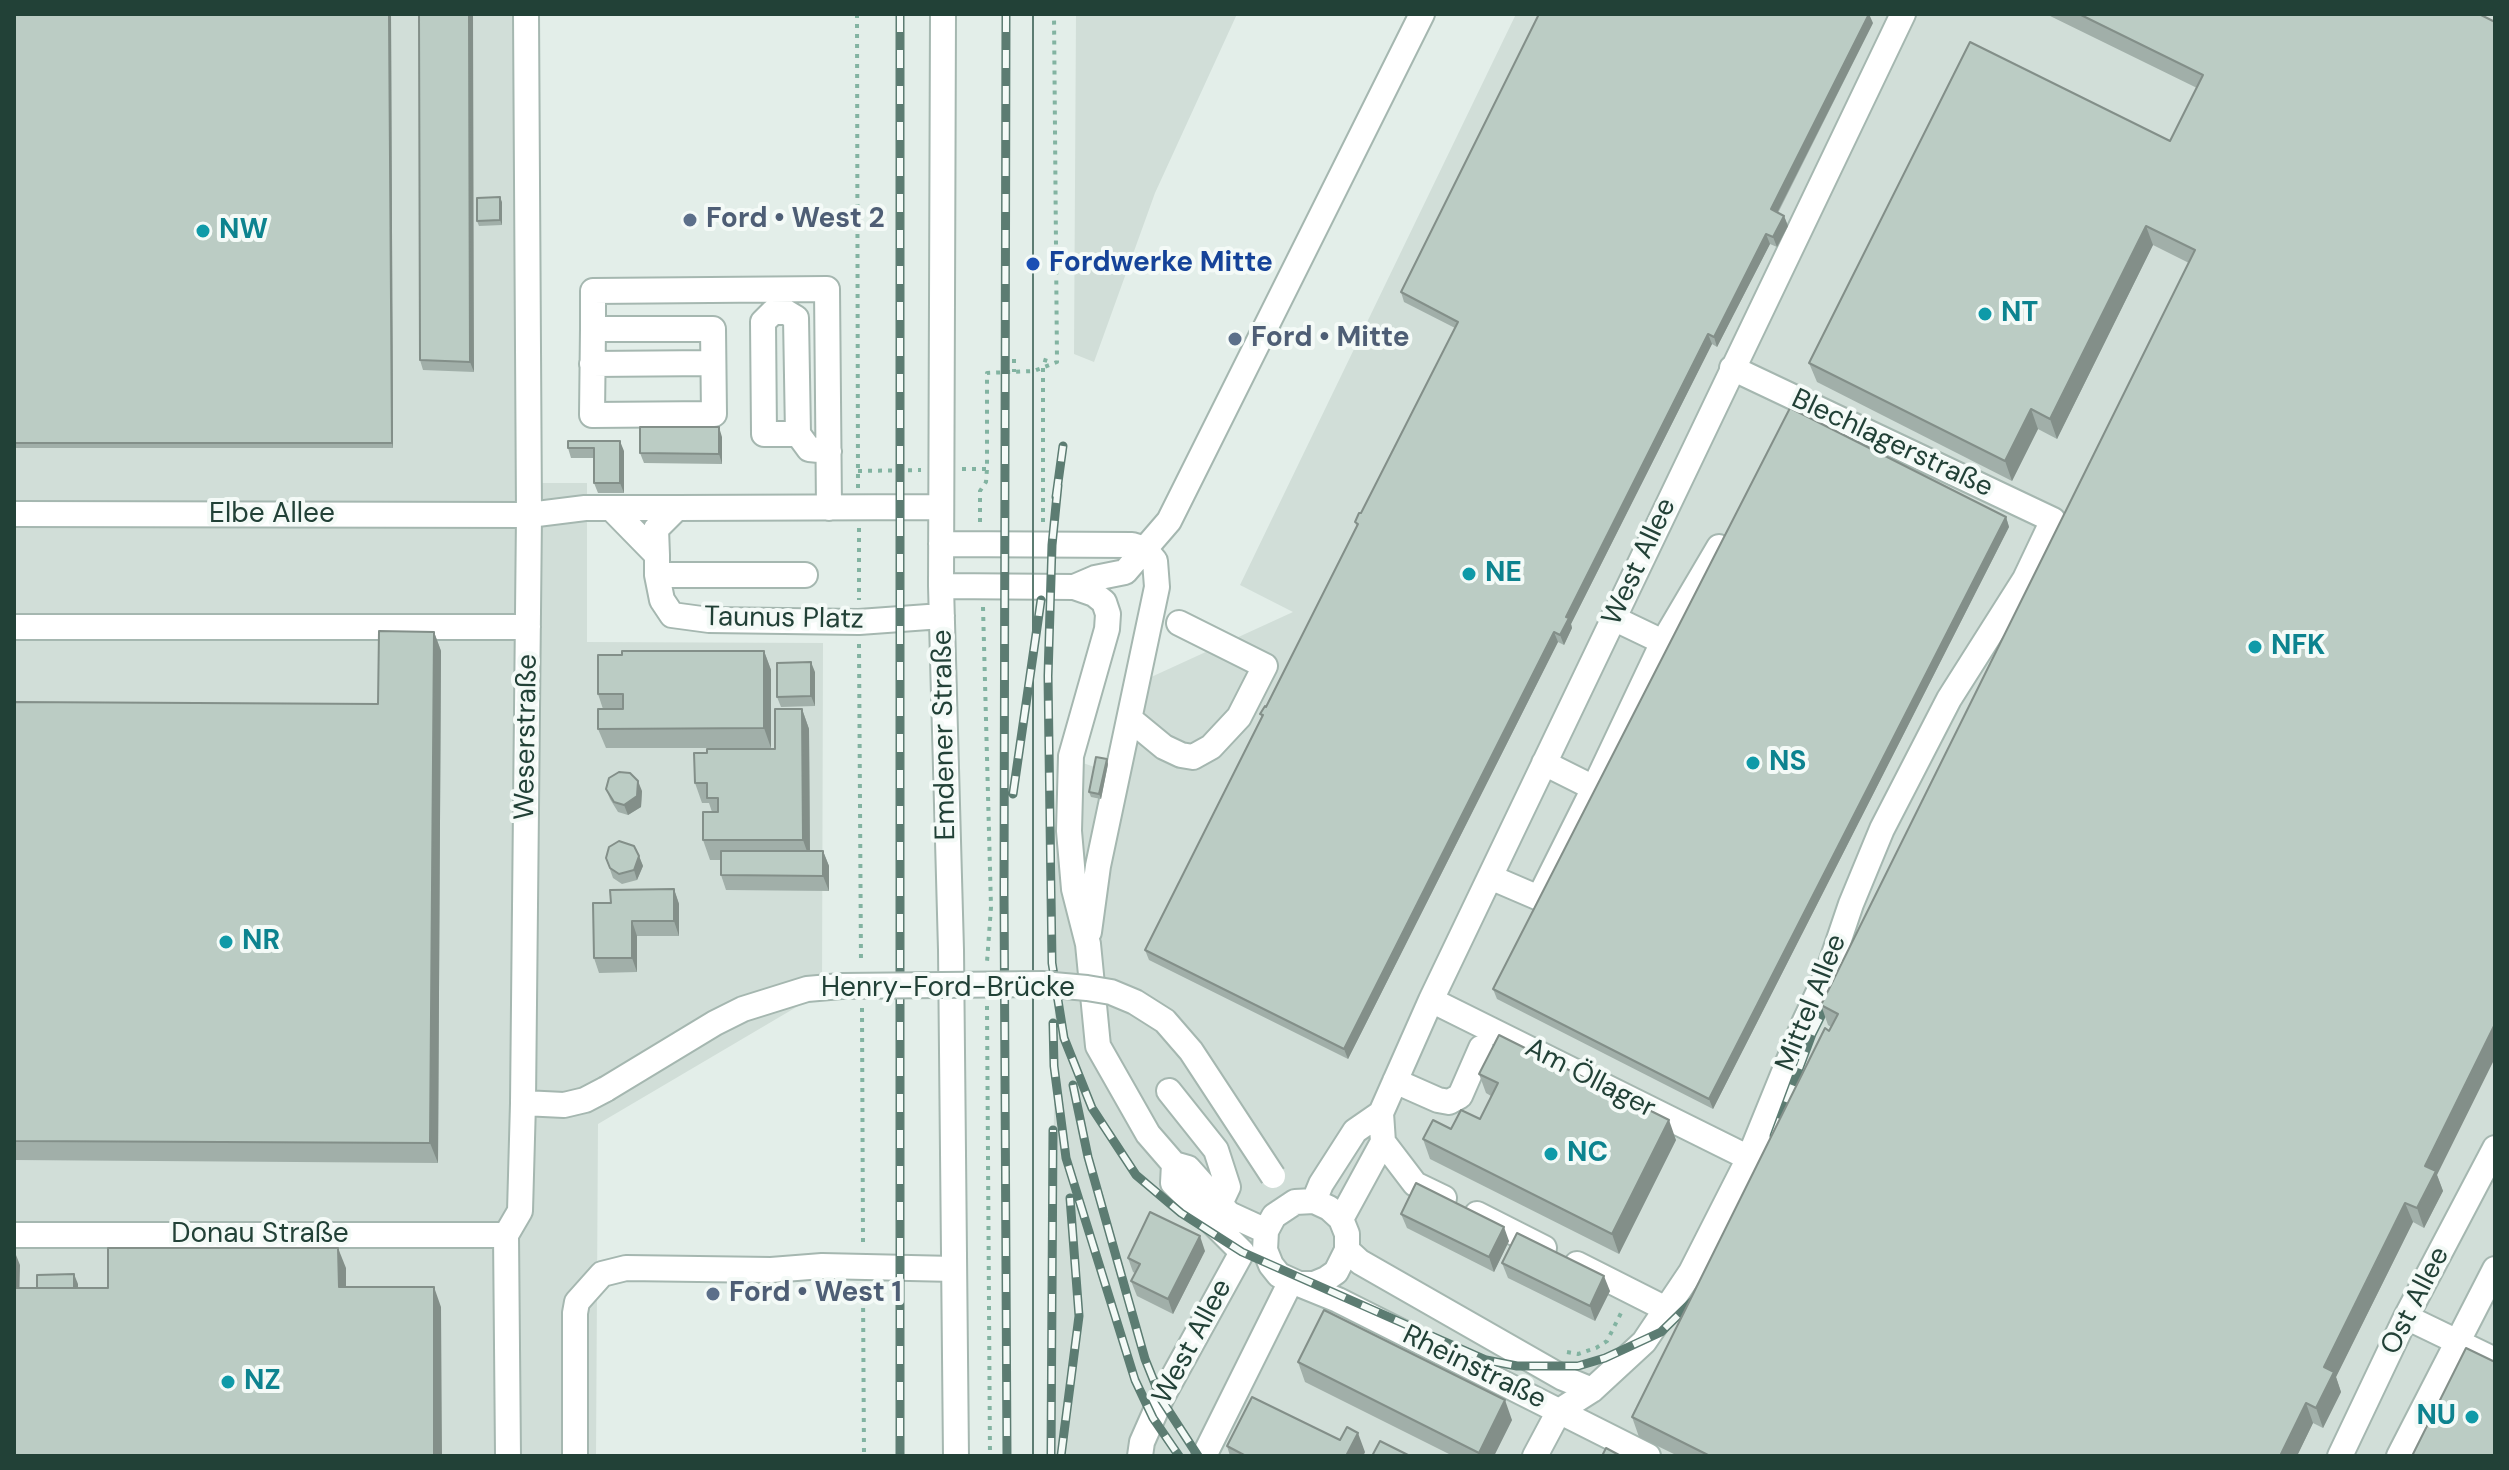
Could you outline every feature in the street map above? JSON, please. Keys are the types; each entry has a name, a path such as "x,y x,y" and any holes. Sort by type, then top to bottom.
{"street":[{"name":"Weserstraße","path":"508,1456 506,1235 520,1211 523,1103 529,515 526,14"},
{"name":"Emdener Straße","path":"943,14 941,586 951,950 956,1456"},
{"path":"1074,587 1095,578 1125,572 1169,521 1422,14"},
{"name":"West Allee","path":"1383,1142 1381,1113 1431,1000 1901,15"},
{"path":"593,329 713,329 714,414 592,415 593,291 827,289 829,508"},
{"path":"592,364 713,363"},
{"name":"Blechlagerstraße","path":"1732,368 2053,520"},
{"path":"1782,426 1796,399"},
{"path":"798,434 809,449 829,451"},
{"path":"657,565 656,529 677,508 941,507"},
{"name":"Elbe Allee","path":"14,514 529,515 585,508 677,508"},
{"path":"611,508 657,565 805,575"},
{"name":"Mittel Allee","path":"1535,1456 1559,1411 1592,1390 1644,1342 1691,1272 1749,1158 1828,972 1851,904 1882,829 1949,699 2025,579 2053,520"},
{"path":"1490,877 1539,898 1663,642 1727,533"},
{"path":"941,544 1132,545 1145,549 1155,561 1157,587 1098,866 1088,944"},
{"name":"Taunus Platz","path":"657,565 662,600 672,615 709,620 859,622 942,616"},
{"path":"941,586 1074,587 1094,594 1104,602 1108,614 1100,660 1071,756 1069,831 1074,889 1088,944 1098,1046 1148,1134 1174,1164 1188,1168 1258,1244 1279,1275 1295,1282 1314,1284 1326,1279 1336,1272 1347,1250 1347,1234 1341,1219 1329,1208 1314,1201 1305,1201 1287,1206 1274,1216 1258,1244"},
{"path":"1613,618 1663,642"},
{"path":"1130,719 1164,747 1193,757 1211,747 1239,717 1265,666 1179,623"},
{"path":"14,627 528,627"},
{"path":"1544,763 1594,788"},
{"name":"Henry-Ford-Brücke","path":"523,1103 564,1105 585,1100 729,1016 807,989 1042,984 1087,988 1111,992 1135,1002 1165,1021 1191,1051 1273,1176 1287,1206"},
{"name":"Am Öllager","path":"1431,1000 1749,1158"},
{"path":"1395,1081 1449,1102 1460,1096 1481,1048"},
{"path":"1169,1091 1216,1150 1228,1187 1220,1204"},
{"name":"West Allee","path":"1314,1201 1321,1184 1355,1131 1381,1113"},
{"path":"1341,1219 1383,1142 1415,1184 1666,1309"},
{"name":"Ost Allee","path":"2340,1456 2406,1317 2495,1148"},
{"path":"1174,1164 1173,1183 1258,1244"},
{"name":"Donau Straße","path":"14,1235 506,1235"},
{"name":"West Allee","path":"1140,1456 1142,1442 1161,1399 1258,1244"},
{"path":"1347,1250 1368,1266 1563,1378 1592,1390"},
{"path":"575,1456 575,1313 577,1302 602,1274 626,1268 771,1270 822,1266 954,1269"},
{"name":"Ost Allee","path":"2399,1456 2495,1269"},
{"path":"1204,1456 1295,1282"},
{"name":"Rheinstraße","path":"1295,1282 1338,1300 1648,1456"},
{"path":"2406,1317 2495,1360"}],"path":[{"path":"857,14 861,968"},
{"path":"979,544 980,491 986,482 987,469 987,373 1034,371 1057,362 1054,14"},
{"path":"1042,522 1043,368 1046,358"},
{"path":"1014,359 1014,372"},
{"path":"981,586 990,807 991,907 987,977"},
{"path":"987,993 990,1456"},
{"path":"862,999 864,1456"}],"shaded area":[{"path":"14,14 534,14 535,483 587,483 587,642 823,643 822,992 598,1124 596,1456 14,1456"},
{"path":"1076,14 1237,14 1155,193 1094,362 1074,354"},
{"path":"1516,14 2495,14 2495,1456 1051,1456 1057,754 1109,772 1149,678 1293,612 1240,585"}],"building":[{"name":"NW","path":"14,14 389,14 392,443 14,443"},
{"path":"419,14 469,14 470,362 420,360"},
{"name":"NE","path":"1539,14 1869,14 1771,209 1784,216 1773,237 1766,234 1714,337 1708,334 1566,617 1569,618 1560,635 1554,632 1344,1049 1145,950 1263,715 1260,714 1358,524 1355,522 1359,513 1458,322 1401,292"},
{"name":"NFK","path":"2079,14 2479,14 2495,22 2495,1024 2425,1166 2436,1171 2417,1208 2405,1203 2324,1367 2334,1372 2316,1408 2306,1403 2280,1456 1710,1456 1632,1417 1825,1028 1829,1031 1838,1014 1821,1005 2195,250 2146,226 2050,419 2031,409 2005,461 1809,363 1970,42 2170,141 2203,75"},
{"path":"500,197 500,220 477,221 477,198"},
{"name":"NS","path":"1790,408 2006,517 1709,1099 1493,989"},
{"path":"640,427 719,427 719,454 640,453"},
{"path":"568,441 620,441 620,483 594,483 594,448 568,448"},
{"name":"NR","path":"379,631 434,632 430,1143 14,1141 14,702 378,704"},
{"path":"622,651 764,651 764,728 598,729 598,709 623,709 623,694 598,694 598,655 622,655"},
{"path":"811,662 811,696 777,697 777,663"},
{"path":"775,709 802,709 803,840 703,840 703,812 718,812 718,798 707,798 707,783 695,783 694,753 707,753 707,749 775,749"},
{"path":"1096,757 1107,759 1099,794 1089,792"},
{"path":"619,772 630,773 638,781 637,796 624,805 614,802 606,789 609,778"},
{"path":"619,841 634,846 639,856 634,870 619,874 610,868 606,858 609,847"},
{"path":"721,851 823,851 823,876 721,875"},
{"path":"674,889 674,921 632,921 632,958 594,958 593,903 611,903 610,890"},
{"name":"NC","path":"1499,1035 1669,1120 1612,1234 1423,1139 1433,1120 1451,1129 1461,1110 1480,1119 1498,1083 1479,1074"},
{"path":"1416,1183 1504,1227 1489,1257 1401,1214"},
{"path":"1150,1212 1200,1236 1168,1299 1131,1281 1140,1264 1128,1258"},
{"path":"1517,1233 1604,1276 1590,1306 1502,1263"},
{"name":"NZ","path":"108,1248 338,1248 339,1287 434,1287 434,1456 14,1456 14,1288 108,1288"},
{"path":"74,1274 74,1288 37,1288 37,1275"},
{"path":"1324,1310 1505,1400 1479,1453 1298,1362"},
{"name":"NU","path":"2466,1348 2495,1362 2495,1456 2412,1456"},
{"path":"1252,1397 1340,1440 1347,1427 1358,1433 1346,1456 1246,1456 1227,1446"},
{"path":"1380,1441 1410,1456 1372,1456"},
{"path":"1606,1448 1621,1456 1602,1456"}],"tram line":[{"path":"1033,14 1033,1456"}],"railway":[{"path":"900,14 900,1456"},
{"path":"1006,14 1004,893 1007,1456"},
{"path":"1056,497 1063,446"},
{"path":"1058,485 1052,545 1048,676 1052,963 1064,1038 1092,1108 1136,1175 1181,1213 1242,1252 1486,1360 1517,1366 1578,1366 1605,1358 1661,1332 1699,1295"},
{"path":"1013,794 1041,600"},
{"path":"1774,1136 1812,1034 1833,992"},
{"path":"1053,1023 1054,1066 1066,1158 1135,1380 1153,1418 1179,1456"},
{"path":"1073,1085 1088,1157 1145,1359 1161,1399 1198,1456"},
{"path":"1051,1456 1053,1130"},
{"path":"1061,1456 1079,1316 1070,1198"}],"place":[{"name":"Ford • West 2","path":"690,220"},
{"name":"NW","path":"203,231"},
{"name":"Fordwerke Mitte","path":"1033,264"},
{"name":"NT","path":"1985,314"},
{"name":"Ford • Mitte","path":"1235,339"},
{"name":"NE","path":"1469,574"},
{"name":"NFK","path":"2255,647"},
{"name":"NS","path":"1753,763"},
{"name":"NR","path":"226,942"},
{"name":"NC","path":"1551,1154"},
{"name":"Ford • West 1","path":"713,1294"},
{"name":"NZ","path":"228,1382"},
{"name":"NU","path":"2472,1417"}]}
